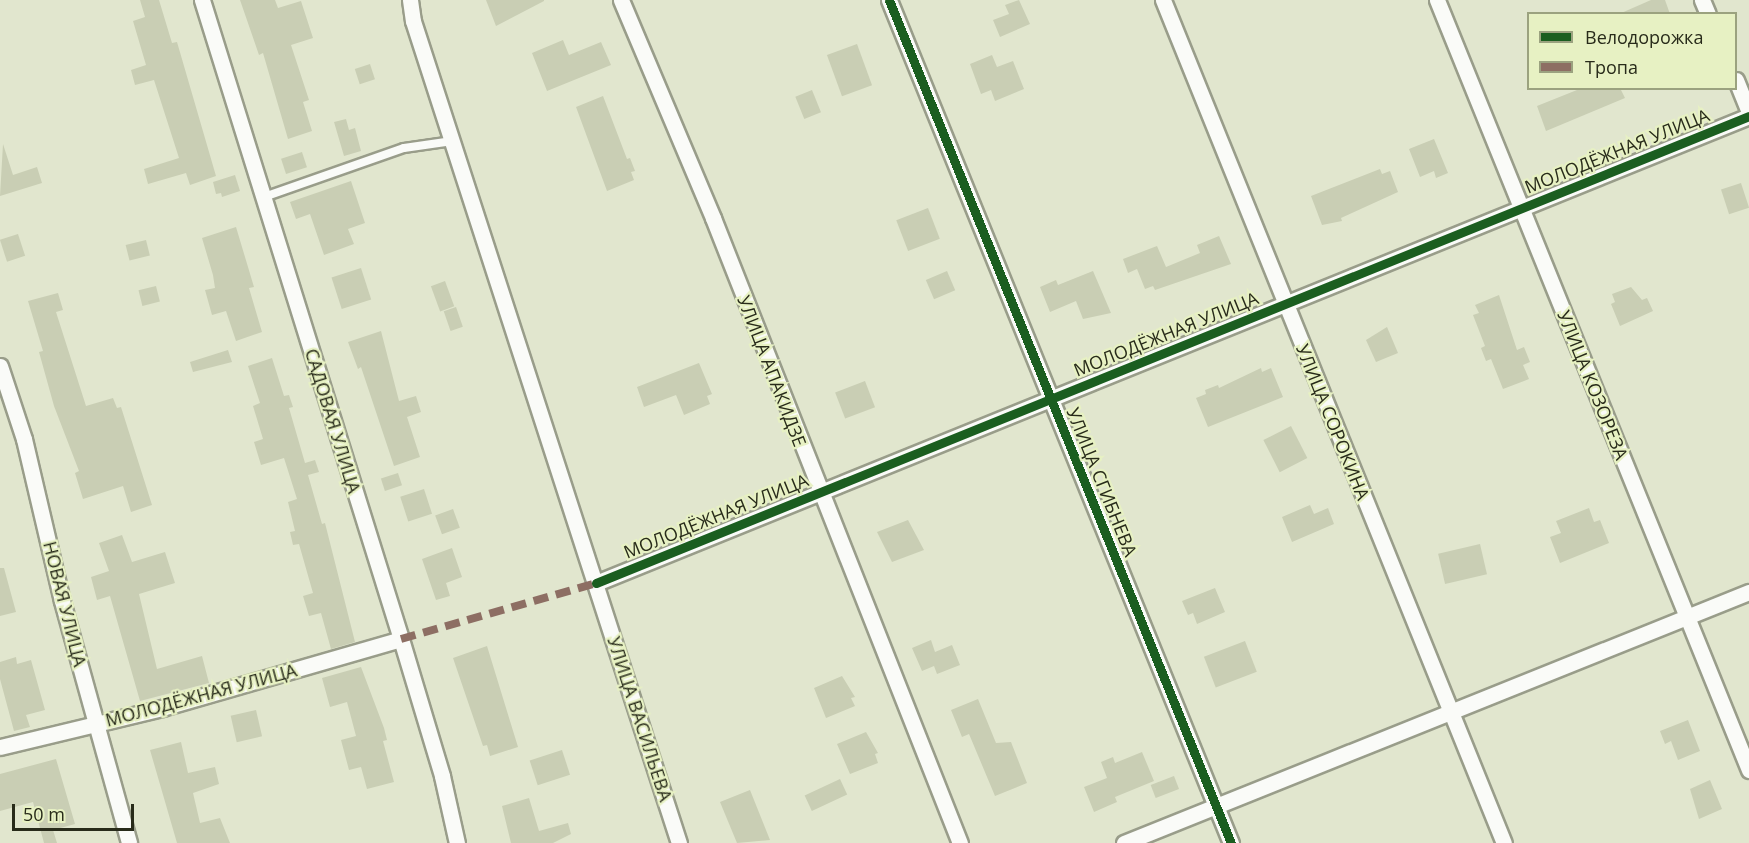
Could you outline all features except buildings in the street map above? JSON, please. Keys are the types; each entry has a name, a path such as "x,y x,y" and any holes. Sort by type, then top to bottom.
{"street":[{"name":"САДОВАЯ УЛИЦА","path":"202,0 401,639 442,776 457,843"},
{"name":"УЛИЦА ВАСИЛЬЕВА","path":"410,0 412,21 679,843"},
{"name":"УЛИЦА АПАКИДЗЕ","path":"621,0 713,218 960,843"},
{"name":"УЛИЦА СГИБНЕВА","path":"889,0 1231,843"},
{"name":"УЛИЦА СОРОКИНА","path":"1162,0 1504,843"},
{"name":"УЛИЦА КОЗОРЕЗА","path":"1437,0 1749,770"},
{"path":"1737,83 1749,114"},
{"name":"МОЛОДЁЖНАЯ УЛИЦА","path":"598,589 819,491 1749,114"},
{"name":"НОВАЯ УЛИЦА","path":"0,366 24,439 129,843"},
{"path":"1124,843 1749,592"},
{"name":"МОЛОДЁЖНАЯ УЛИЦА","path":"0,747 162,708 401,639"}],"lane":[{"path":"264,198 404,148 452,141"}],"marked path":[{"path":"401,639 596,583"}],"cycle path":[{"path":"889,0 1231,843"},
{"path":"596,583 1749,116"}]}
